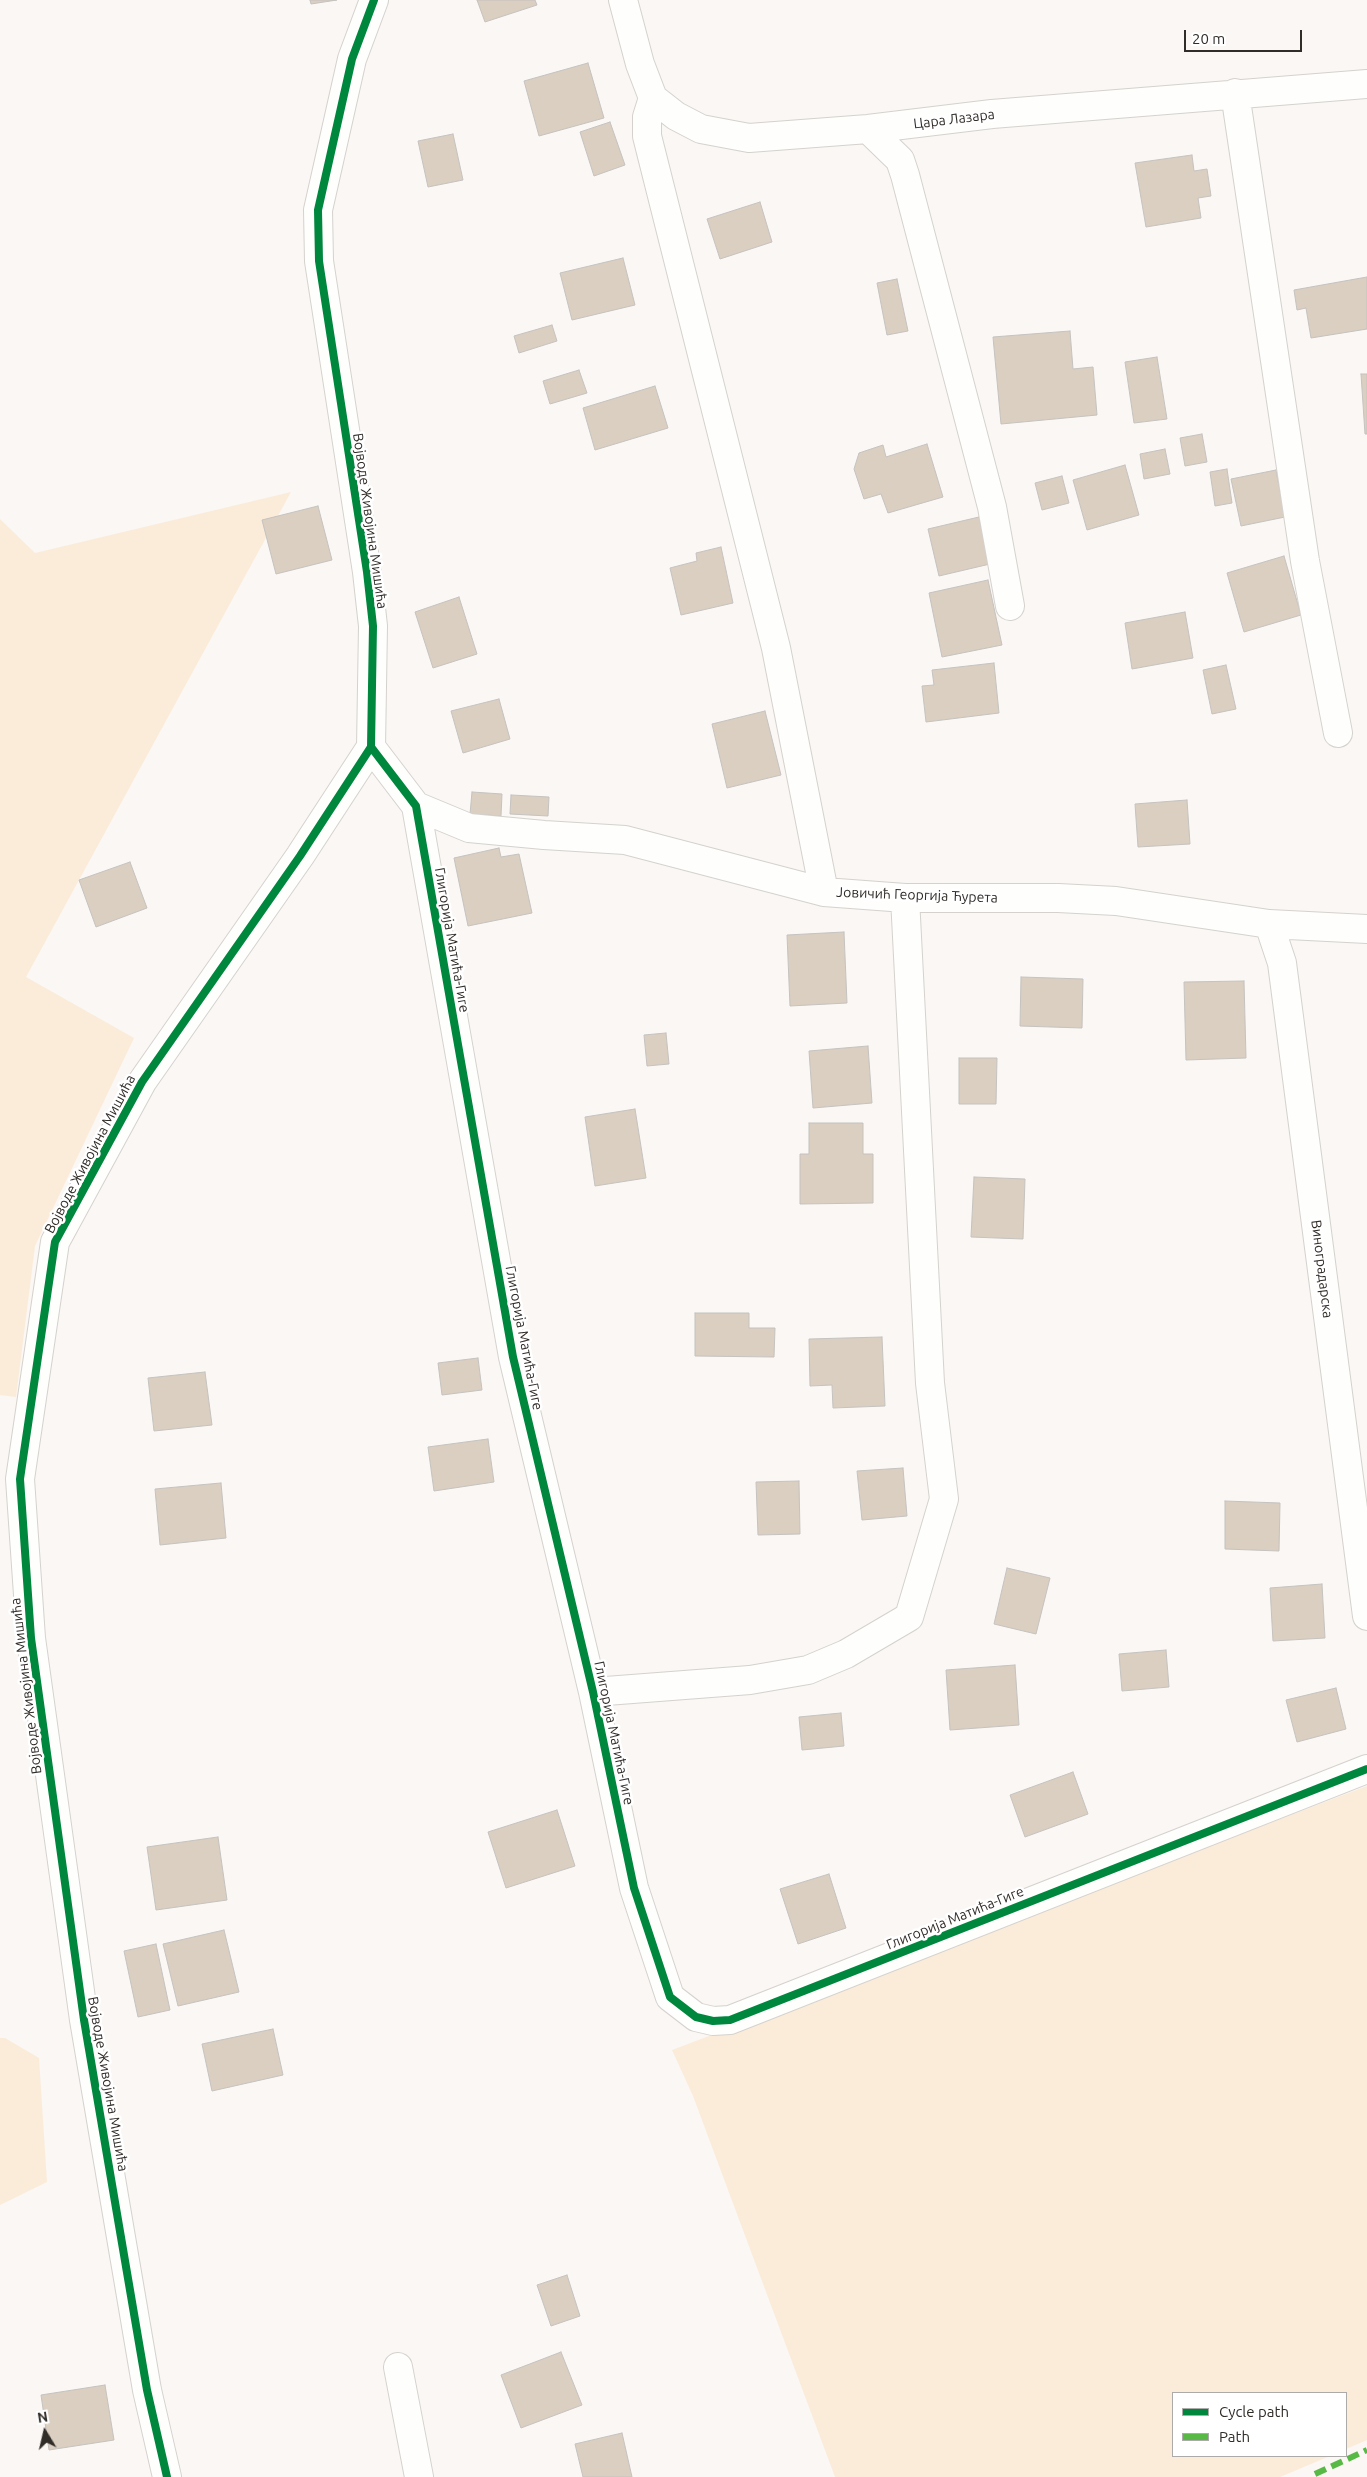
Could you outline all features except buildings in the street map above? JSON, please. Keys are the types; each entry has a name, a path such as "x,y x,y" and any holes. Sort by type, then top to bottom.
{"street":[{"name":"Војводе Живојина Мишића","path":"167,2477 147,2390 84,2020 31,1638 20,1479 55,1242 142,1082 300,856 372,746 371,608 319,261 318,210 352,59 374,0"},
{"name":"Цара Лазара","path":"622,0 645,82 653,98 676,116 701,129 748,138 868,129 992,114 1234,93 1367,84"},
{"path":"1234,93 1305,561 1338,733"},
{"path":"653,98 647,117 647,136 776,648 824,892"},
{"path":"868,129 900,160 906,175 992,508 1010,606"},
{"name":"Глигорија Матића-Гиге","path":"372,746 416,806 513,1357 592,1692 634,1888 670,1998 696,2017 713,2021 730,2020 1367,1769"},
{"name":"Јовичић Георгија Ћурета","path":"416,806 469,828 625,840 824,892 906,898 1058,898 1116,901 1270,924 1367,929"},
{"path":"592,1692 750,1680 808,1670 846,1654 909,1616 944,1499 930,1383 906,898"},
{"name":"Виноградарска","path":"1270,924 1282,963 1367,1616"},
{"path":"398,2366 419,2477"}],"shaded area":[{"path":"291,492 26,977 134,1038 35,1246 16,1397 0,1395 0,519 35,553"},
{"path":"1367,1786 1367,2440 1347,2449 1347,2392 1172,2392 1172,2457 1328,2457 1280,2477 835,2477 693,2096 672,2050"},
{"path":"0,2038 5,2038 39,2058 47,2182 0,2205"}],"marked path":[{"path":"1315,2474 1367,2450"}],"cycle path":[{"path":"167,2477 147,2390 84,2020 31,1638 20,1479 55,1242 142,1082 300,856 371,747 373,626 367,572 319,261 318,210 352,59 374,0"},
{"path":"371,747 416,806 513,1357 593,1692 634,1888 670,1997 696,2017 713,2021 730,2020 1367,1769"}]}
